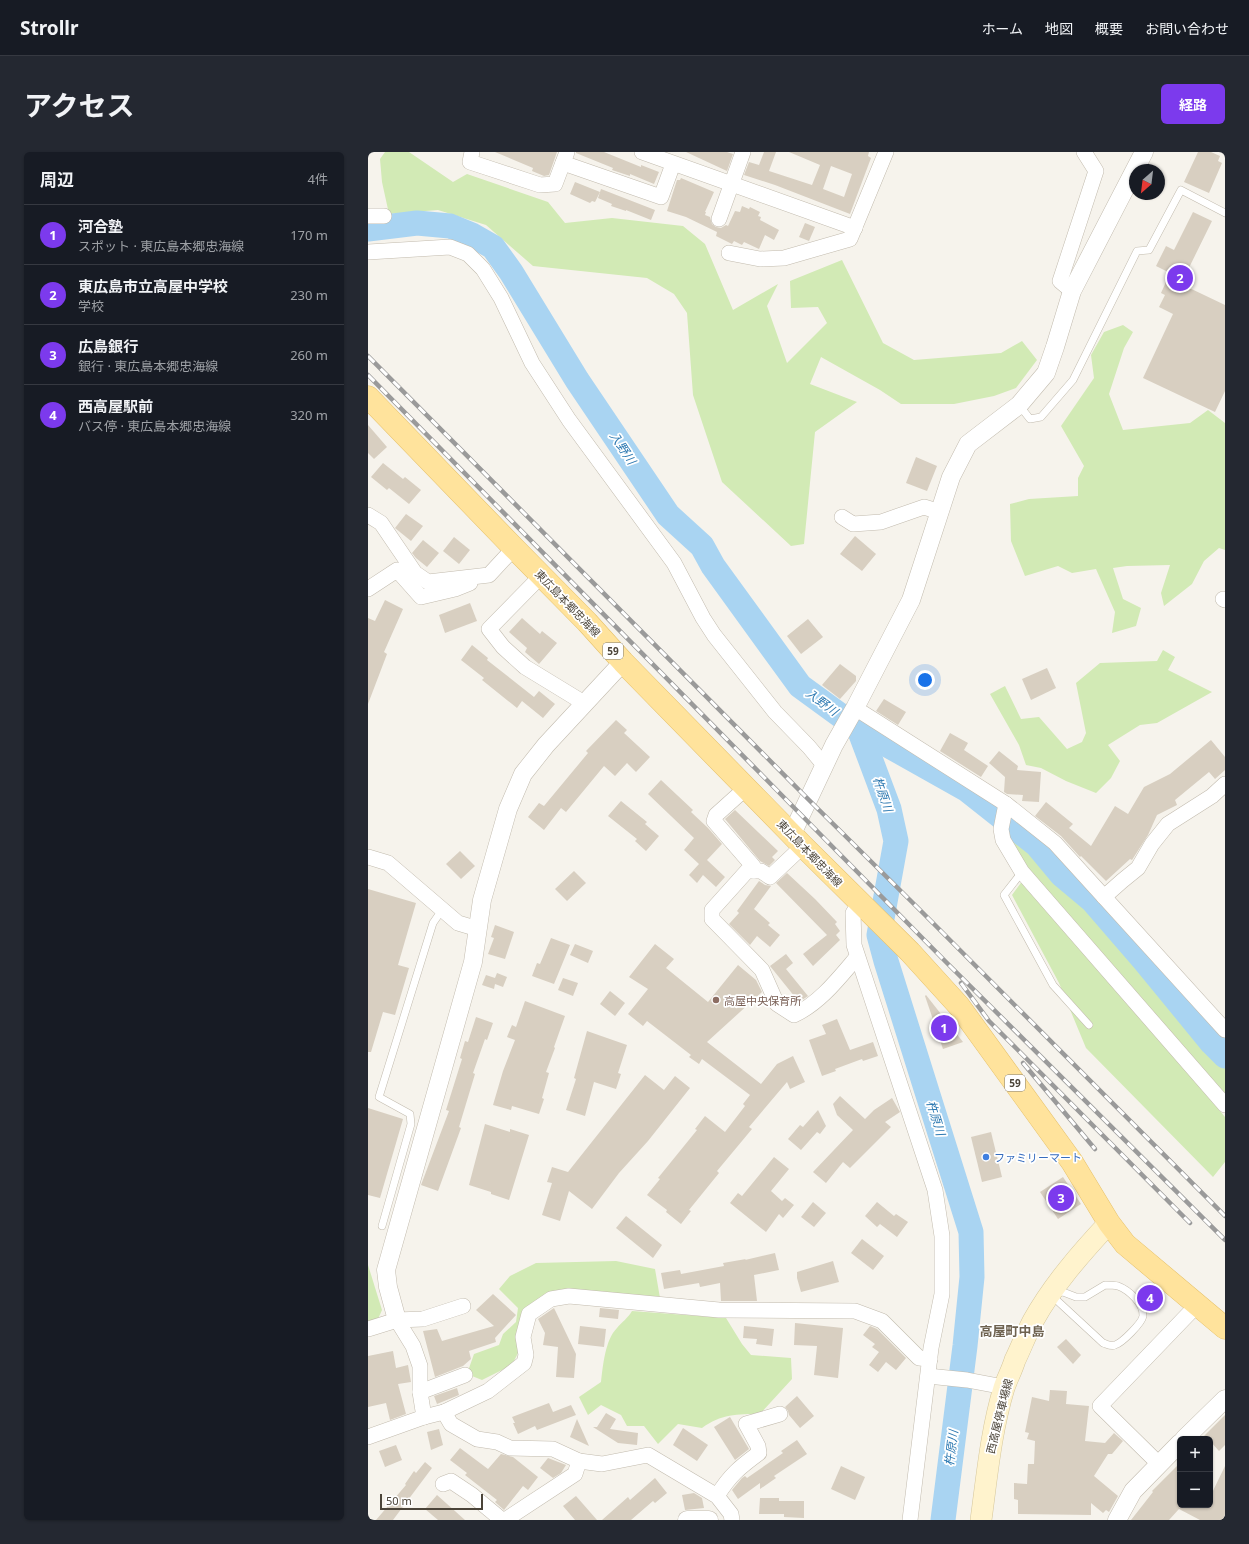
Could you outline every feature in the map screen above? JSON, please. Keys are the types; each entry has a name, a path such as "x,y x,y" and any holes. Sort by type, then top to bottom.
{"main road":[{"name":"東広島本郷忠海線","path":"368,397 746,788 910,952 959,1006 1072,1162 1109,1223 1125,1244 1225,1328"},
{"name":"西高屋停車場線","path":"981,1520 987,1471 1004,1387 1032,1322 1050,1294 1074,1262 1109,1223"}],"street":[{"path":"472,152 470,162 540,185 555,184 565,157 661,197 673,164"},
{"path":"642,152 855,228"},
{"path":"719,220 743,152"},
{"path":"729,253 760,259 784,258 850,239 886,152"},
{"path":"1072,291 1060,280 1096,171 1084,152"},
{"path":"858,957 828,990 803,1011 794,1015 777,1004 762,970 712,919 712,910 747,871 761,871 770,877 798,840 824,765 911,600 951,477 968,444 1019,405 1046,373 1072,291 1144,152"},
{"path":"368,216 384,216"},
{"path":"368,252 450,247 468,254 484,269 501,298 532,363 569,420 674,563 703,618 714,635 776,712 824,765"},
{"path":"842,517 853,524 881,522 924,508 940,512"},
{"path":"368,514 381,523 415,573 428,582 455,584"},
{"path":"368,590 397,570 421,598 455,584 489,575 514,548"},
{"path":"542,576 489,629 503,647 525,668 584,702"},
{"path":"424,1417 420,1392 420,1366 413,1346 397,1320 388,1287 386,1270 473,962 482,900 508,809 523,774 584,702 623,662"},
{"path":"855,708 1006,806 1055,843 1225,1030"},
{"path":"1104,897 1138,868 1152,844 1168,824 1212,796 1225,784"},
{"path":"746,788 716,815 714,821 753,866 754,871"},
{"path":"1006,806 1001,829 1004,843 1022,872 1225,1105"},
{"path":"368,857 388,863 458,923 478,929"},
{"path":"860,903 853,913 854,945 935,1190 942,1236 942,1294 930,1359 932,1377 910,1520"},
{"path":"368,1437 424,1417 444,1412 488,1391 524,1363 526,1355 523,1337 530,1314 551,1299 569,1296 719,1310 856,1311 882,1321 919,1358 930,1359"},
{"path":"1159,1464 1100,1406 1197,1304"},
{"path":"368,1329 397,1320 424,1319 462,1306"},
{"path":"420,1392 465,1375"},
{"path":"932,1377 967,1380 1004,1387"},
{"path":"1187,1436 1225,1399"},
{"path":"444,1412 451,1424 477,1439 497,1442 510,1448 553,1449 579,1461 602,1464 648,1455 717,1496 731,1514 732,1520"},
{"path":"717,1496 727,1480 738,1468 759,1453 758,1446 746,1424 780,1414"},
{"path":"1117,1520 1133,1491 1177,1446"},
{"path":"505,1520 575,1474 579,1461"},
{"path":"443,1484 451,1481 472,1495 502,1520"},
{"path":"687,1520 709,1520"}],"lane":[{"path":"1019,405 1030,419 1041,417 1073,380 1137,251 1149,250 1181,190 1225,213"},
{"path":"1022,872 1004,895 1053,984 1089,1025"},
{"path":"382,1226 411,1124 410,1114 379,1097 433,923 442,910"},
{"path":"1105,1285 1117,1286 1127,1291 1140,1305 1143,1316 1140,1323 1116,1345 1110,1346 1103,1343 1050,1294 1063,1292 1076,1297 1085,1297 1105,1285"}],"green space":[{"path":"385,152 409,152 453,182 467,174 548,202 565,223 612,218 683,226 705,244 733,310 778,284 767,306 787,363 827,323 818,307 791,308 790,281 842,260 883,343 914,360 1001,353 1022,341 1037,360 1016,388 994,396 954,404 901,404 880,390 821,357 810,384 857,402 815,432 804,544 791,546 722,482 693,395 687,313 674,294 647,278 533,266 486,225 438,210 389,214 382,182 380,159"},
{"path":"1123,325 1133,332 1124,348 1109,394 1123,430 1190,423 1208,410 1225,423 1225,550 1219,548 1204,561 1192,584 1164,606 1161,593 1170,565 1127,566 1113,568 1123,599 1141,608 1136,626 1112,633 1115,612 1096,569 1072,573 1058,566 1025,576 1011,541 1010,504 1029,499 1078,496 1078,478 1084,466 1061,426 1094,378 1091,355 1104,332"},
{"path":"1163,650 1175,657 1168,670 1212,692 1157,723 1140,725 1108,745 1120,761 1111,778 1096,793 1066,781 1041,768 1026,765 1019,745 990,694 1005,686 1021,719 1039,717 1067,749 1082,742 1086,733 1076,683 1100,663 1157,661"},
{"path":"1009,829 1130,954 1201,1040 1225,1064 1225,1105 1034,886 1225,1117 1225,1162 1213,1177 1086,1048 1059,983 1012,895 1026,876 1003,840"},
{"path":"616,1261 655,1269 660,1298 552,1293 528,1309 521,1347 512,1365 482,1380 462,1372 468,1371 474,1354 499,1345 503,1334 516,1322 518,1308 499,1289 510,1276 536,1263"},
{"path":"368,1265 382,1310 378,1319 368,1322"},
{"path":"632,1311 726,1318 742,1344 751,1355 791,1358 792,1379 760,1414 744,1414 723,1417 702,1428 678,1424 658,1444 644,1426 627,1426 621,1415 601,1405 588,1415 579,1397 601,1382 605,1354 610,1339 613,1333"}],"building":[{"path":"495,152 557,152 549,175 544,176 532,171 533,168"},
{"path":"576,152 604,152 641,167 641,165 659,172 654,184 630,174 630,176 612,170 613,168"},
{"path":"686,152 727,152 733,154 727,171"},
{"path":"764,152 776,152 769,171 812,185 820,165 789,152 869,152 868,156 871,158 850,214 775,185 744,175 749,162 759,165","holes":["831,166 852,174 844,197 823,189"]},
{"path":"1198,152 1211,152 1220,156 1218,161 1222,163 1209,193 1184,182"},
{"path":"681,178 714,192 705,215 710,217 712,224 716,227 721,228 726,225 728,226 735,211 740,212 742,206 749,209 750,207 760,212 758,216 761,217 760,220 779,230 774,240 765,235 759,249 744,242 742,245 734,241 732,244 716,236 717,232 686,217 667,211 677,180 680,180"},
{"path":"575,182 600,192 595,202 592,201 590,203 570,194"},
{"path":"601,189 655,210 651,220 611,206 612,204 598,198"},
{"path":"1193,212 1212,221 1181,284 1225,305 1225,391 1215,412 1143,378 1173,314 1159,307 1165,295 1161,293 1170,273 1156,266 1166,246 1174,250"},
{"path":"805,223 815,227 809,241 799,237"},
{"path":"368,425 387,447 374,459 368,453"},
{"path":"916,457 937,466 927,491 906,483"},
{"path":"383,463 403,479 405,477 421,490 409,504 389,488 387,490 371,477"},
{"path":"406,514 423,526 411,541 395,528"},
{"path":"855,536 876,554 862,571 840,554"},
{"path":"454,537 470,550 459,564 443,551"},
{"path":"423,540 439,553 427,567 412,553"},
{"path":"385,600 403,609 384,652 387,654 368,704 368,618 375,621"},
{"path":"470,603 477,621 445,633 439,615"},
{"path":"522,618 540,634 542,631 557,643 539,664 525,652 527,648 509,632"},
{"path":"808,619 823,637 801,654 787,636"},
{"path":"472,645 488,658 487,660 534,697 539,691 555,704 543,718 522,701 517,708 482,680 484,678 461,660"},
{"path":"840,664 856,676 856,681 840,699 822,685"},
{"path":"1047,668 1056,688 1031,700 1022,679"},
{"path":"884,699 906,712 898,725 876,711"},
{"path":"616,720 627,730 624,733 650,757 636,772 627,763 615,776 604,766 566,812 561,808 544,830 528,817 539,803 544,806 588,753 586,751"},
{"path":"950,733 968,743 964,750 988,766 981,777 940,751"},
{"path":"1211,740 1225,757 1225,770 1215,779 1209,772 1175,800 1177,805 1157,815 1148,835 1132,860 1130,859 1106,881 1081,856 1080,857 1061,836 1035,816 1046,802 1073,824 1069,828 1091,846 1115,806 1128,814 1144,787 1170,774"},
{"path":"999,751 1018,766 1017,770 1041,772 1039,802 1022,801 1023,795 1007,794 1004,792 1005,777 989,763"},
{"path":"661,780 693,810 691,812 722,844 707,860 725,877 716,887 703,875 697,883 689,875 699,864 684,850 694,838 648,794"},
{"path":"621,801 647,822 645,824 659,836 646,851 635,841 637,839 608,816"},
{"path":"735,810 778,851 772,857 775,860 769,866 760,861 725,819"},
{"path":"460,851 475,866 461,879 446,864"},
{"path":"574,871 586,883 567,901 555,889"},
{"path":"787,873 837,922 835,924 840,931 836,935 840,940 813,966 803,954 827,935 776,883"},
{"path":"759,881 765,885 771,886 754,909 770,923 768,925 780,935 770,947 757,936 750,945 729,924 739,913 737,911"},
{"path":"368,889 416,903 398,965 409,968 395,1015 383,1012 371,1052 368,1052"},
{"path":"495,925 514,932 505,959 488,954 494,938 491,937"},
{"path":"551,938 570,945 554,984 532,976 537,963 540,964"},
{"path":"575,944 593,951 588,963 570,955"},
{"path":"655,944 674,959 666,968 708,1002 738,965 756,980 762,992 707,1042 761,1084 777,1064 793,1056 805,1082 790,1089 787,1082 749,1127 752,1129 717,1171 719,1173 689,1210 691,1211 681,1224 666,1212 667,1210 647,1195 660,1179 658,1178 697,1130 695,1129 705,1116 725,1132 745,1106 743,1104 750,1095 702,1059 699,1064 689,1057 691,1055 647,1021 643,1026 628,1014 648,989 629,977"},
{"path":"786,954 793,963 786,969 808,996 799,1002 770,966"},
{"path":"497,973 507,977 503,987 495,984 494,989 482,985 486,975 495,978"},
{"path":"563,978 578,983 573,996 558,990"},
{"path":"610,991 625,1003 615,1016 600,1004"},
{"path":"926,995 963,1042 943,1049 925,996"},
{"path":"525,1001 565,1016 546,1072 549,1073 542,1098 544,1099 539,1114 512,1106 511,1110 493,1105 503,1071 515,1040 507,1037 512,1025 516,1027"},
{"path":"476,1017 493,1023 487,1040 485,1039 473,1073 475,1074 459,1127 461,1128 438,1191 421,1185 449,1111 446,1110 462,1059 460,1058 465,1041 468,1042"},
{"path":"837,1019 850,1050 873,1042 878,1056 863,1061 862,1059 835,1069 836,1071 822,1076 809,1040 826,1034 822,1025"},
{"path":"587,1031 627,1045 618,1073 621,1074 616,1089 594,1082 585,1116 566,1110 576,1079 574,1078"},
{"path":"645,1075 664,1090 675,1076 690,1088 648,1141 619,1173 592,1209 569,1191 560,1221 542,1215 552,1183 547,1182 552,1167 568,1172"},
{"path":"840,1096 865,1119 874,1110 892,1098 900,1112 885,1122 891,1127 850,1168 843,1162 826,1183 813,1172 853,1130 837,1115 833,1104"},
{"path":"368,1108 403,1119 380,1198 368,1195"},
{"path":"818,1110 826,1126 820,1134 817,1132 801,1150 788,1139 800,1125 803,1127"},
{"path":"485,1124 510,1132 510,1129 529,1135 509,1200 469,1185"},
{"name":"ファミリーマート","path":"991,1132 1002,1177 982,1182 971,1137"},
{"path":"774,1157 789,1169 771,1191 782,1201 785,1198 794,1205 783,1218 779,1214 766,1232 730,1203 738,1193 742,1196"},
{"path":"1063,1177 1081,1204 1058,1219 1040,1192"},
{"path":"813,1202 826,1213 814,1227 801,1217"},
{"path":"877,1202 894,1216 896,1214 908,1222 897,1237 880,1224 877,1227 865,1216"},
{"path":"626,1216 662,1245 653,1258 616,1228"},
{"path":"862,1239 884,1256 873,1270 851,1253"},
{"path":"775,1253 779,1270 754,1275 757,1301 721,1301 720,1283 700,1287 699,1283 664,1289 661,1273 680,1270 681,1274 724,1266 723,1263 746,1259 745,1260"},
{"path":"833,1261 839,1282 801,1292 797,1272"},
{"path":"493,1294 516,1315 495,1338 496,1342 469,1351 471,1359 463,1366 435,1377 423,1331 437,1329 442,1341 494,1326 476,1310"},
{"path":"554,1308 576,1354 574,1378 556,1377 558,1347 543,1345 545,1333 538,1319"},
{"path":"600,1308 619,1310 618,1319 599,1317"},
{"path":"795,1323 843,1328 838,1378 814,1375 817,1346 794,1345"},
{"path":"580,1326 606,1329 604,1347 578,1344"},
{"path":"744,1326 774,1329 772,1346 756,1344 757,1339 743,1338"},
{"path":"870,1326 877,1329 906,1358 896,1370 886,1362 878,1372 869,1365 879,1352 872,1347 875,1344 863,1335"},
{"path":"1066,1339 1081,1355 1073,1364 1057,1347"},
{"path":"393,1351 396,1368 408,1365 411,1382 398,1384 406,1414 390,1420 386,1403 368,1407 368,1356"},
{"path":"457,1388 459,1395 437,1404 434,1396"},
{"path":"1050,1390 1067,1391 1066,1404 1089,1406 1085,1441 1105,1443 1114,1433 1123,1441 1112,1454 1108,1454 1094,1476 1118,1496 1109,1512 1106,1510 1103,1513 1091,1503 1091,1515 1018,1514 1018,1500 1014,1499 1014,1483 1027,1484 1028,1464 1034,1464 1035,1441 1027,1439 1029,1433 1025,1432 1032,1397 1049,1401"},
{"path":"797,1396 814,1416 800,1428 789,1415 785,1407"},
{"path":"549,1403 553,1412 571,1405 576,1415 537,1430 535,1426 518,1434 512,1417"},
{"path":"606,1413 616,1419 610,1429 638,1433 637,1445 618,1443 593,1427 597,1427"},
{"path":"1225,1415 1225,1445 1219,1451 1213,1444 1213,1436 1204,1436"},
{"path":"730,1417 749,1449 735,1460 714,1427"},
{"path":"577,1419 589,1446 570,1437"},
{"path":"683,1428 708,1445 697,1461 673,1445"},
{"path":"439,1429 443,1445 431,1450 427,1432"},
{"path":"797,1440 807,1454 774,1476 776,1478 760,1489 760,1483 738,1499 732,1490 742,1478 745,1476 747,1478 783,1453 781,1451"},
{"path":"396,1445 402,1460 385,1467 379,1451"},
{"path":"460,1448 488,1469 501,1454 513,1457 538,1477 528,1490 523,1486 504,1510 495,1502 497,1500 465,1475 467,1473 450,1460"},
{"path":"548,1458 566,1465 561,1473 553,1478 540,1468"},
{"path":"425,1462 432,1468 393,1520 376,1520 406,1485 405,1484 414,1471 416,1473"},
{"path":"841,1466 865,1477 855,1500 831,1489"},
{"path":"1177,1466 1177,1508 1213,1508 1213,1491 1225,1466 1225,1520 1200,1520 1179,1509 1169,1520 1131,1520 1153,1492 1152,1491"},
{"path":"655,1478 667,1493 655,1503 653,1501 631,1520 602,1520 628,1497 630,1500"},
{"path":"694,1493 702,1498 704,1508 685,1510 682,1495"},
{"path":"437,1495 465,1520 438,1520 425,1509"},
{"path":"576,1496 597,1520 575,1520 563,1506"},
{"path":"760,1498 779,1498 779,1501 804,1501 804,1518 784,1517 784,1514 759,1514"}],"waterway":[{"name":"入野川","path":"368,229 417,223 450,226 472,235 493,247 511,272 577,380 668,515 702,546 713,566 800,686 859,729 966,789 1037,845 1062,875 1093,901 1212,1043 1225,1056"},
{"name":"杵原川","path":"859,729 889,809 896,841 879,935 971,1232 972,1277 965,1346 943,1520"}],"railway":[{"path":"368,356 1225,1216"},
{"path":"368,375 946,962 1225,1240"},
{"path":"961,983 989,1021 1190,1223"},
{"path":"1023,1063 1095,1149"}],"place":[{"name":"東広島市立高屋中学校","path":"1180,278"},
{"name":"高屋中央保育所","path":"716,1000"},
{"name":"河合塾","path":"944,1028"},
{"name":"ファミリーマート","path":"986,1157"},
{"name":"広島銀行","path":"1061,1198"},
{"name":"西高屋駅前","path":"1150,1298"}],"district":[{"name":"高屋町中島","path":"1012,1331"}]}
